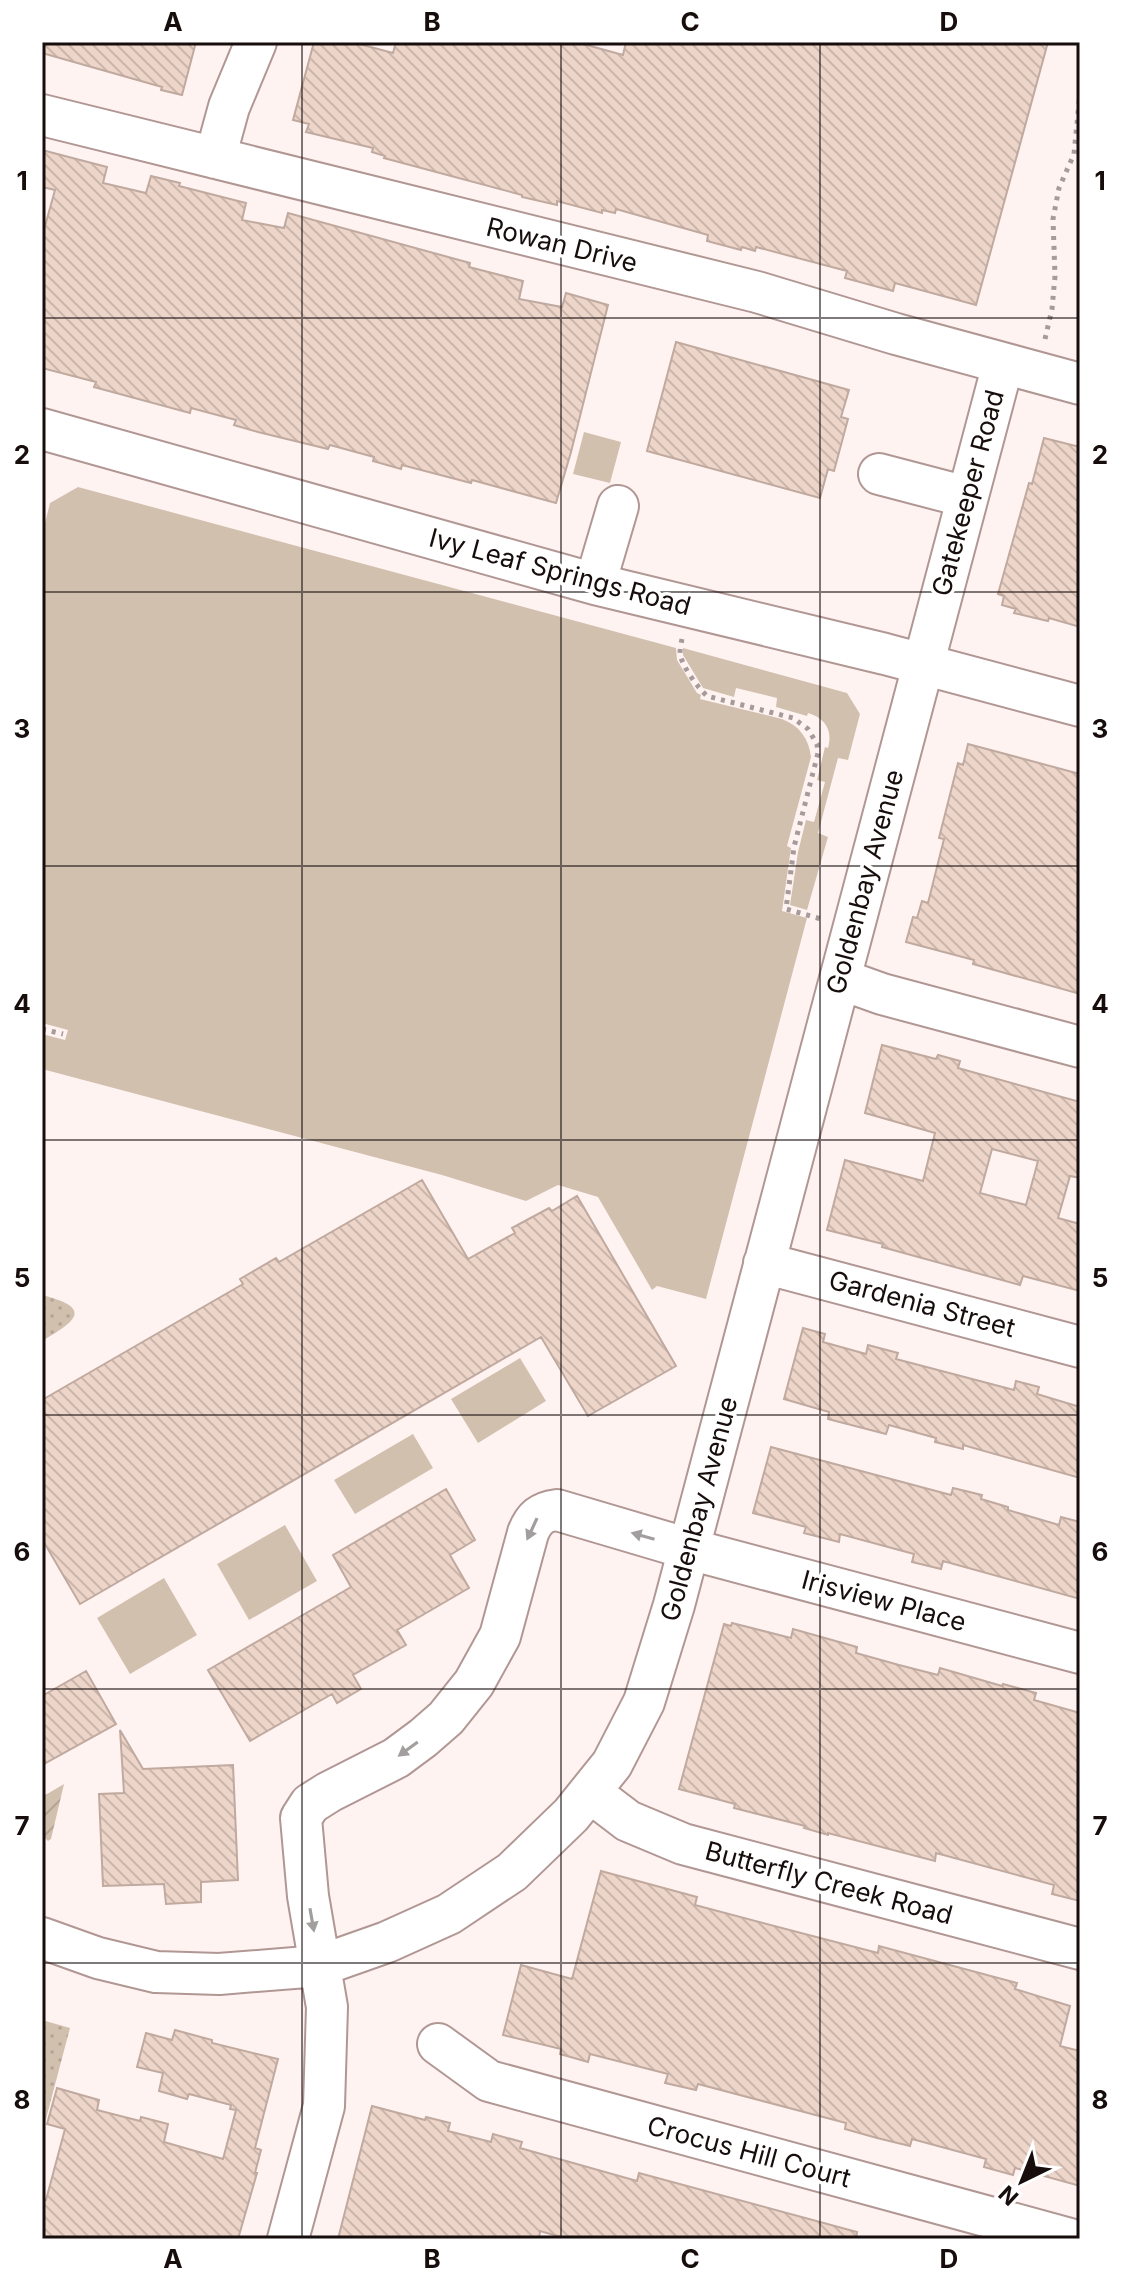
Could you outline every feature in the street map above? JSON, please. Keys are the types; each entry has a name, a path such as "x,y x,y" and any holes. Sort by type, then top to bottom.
{"street":[{"path":"215,158 229,107 256,42"},
{"name":"Rowan Drive","path":"42,115 757,292 1080,384"},
{"name":"Gatekeeper Road","path":"934,622 1003,364"},
{"name":"Ivy Leaf Springs Road","path":"42,429 595,584 923,664 1080,706"},
{"path":"879,474 967,497"},
{"path":"595,584 618,506"},
{"name":"Goldenbay Avenue","path":"42,1938 98,1958 156,1972 219,1974 319,1966 387,1942 449,1914 512,1872 571,1815 612,1764 644,1702 689,1549 934,622"},
{"path":"840,979 882,994 1080,1047"},
{"name":"Gardenia Street","path":"764,1263 1080,1347"},
{"name":"Irisview Place","path":"288,2239 324,2106 327,2007 308,1896 301,1818 310,1804 396,1758 423,1738 446,1718 474,1683 500,1636 533,1521 544,1512 557,1510 689,1549 1080,1653"},
{"name":"Butterfly Creek Road","path":"590,1792 628,1821 683,1844 1080,1949"},
{"name":"Crocus Hill Court","path":"438,2044 489,2081 1070,2239"}],"path":[{"path":"1045,340 1055,276 1053,219 1059,188 1074,154 1080,93"},
{"path":"682,639 681,659 707,696 793,718 814,736 818,753 794,847 786,909 853,928"},
{"path":"42,1029 63,1034"}],"shaded area":[{"path":"584,432 621,442 610,483 573,474"},
{"path":"78,487 676,648 677,660 701,695 700,699 782,719 802,734 811,757 787,846 791,848 782,911 807,918 706,1299 657,1286 652,1290 598,1197 558,1185 526,1201 442,1175 42,1069 42,1034 65,1040 68,1030 42,1023 42,535 50,503"},
{"path":"683,648 847,693 860,714 848,760 838,758 818,833 828,837 807,910 790,905 806,820 814,822 825,782 817,780 825,747 828,748 828,730 814,715 808,713 807,716 776,707 777,698 736,688 734,697 703,688 683,655"},
{"path":"42,1295 69,1305 74,1315 64,1327 42,1341"},
{"path":"520,1358 546,1401 478,1443 451,1399"},
{"path":"413,1434 433,1468 355,1514 334,1480"},
{"path":"285,1525 317,1581 249,1620 217,1564"},
{"path":"164,1578 197,1635 130,1674 97,1618"},
{"path":"64,1784 48,1841 42,1835 42,1797"},
{"path":"42,2020 70,2028 42,2134"}],"building":[{"path":"42,42 196,42 182,95 42,53"},
{"path":"314,42 352,42 393,53 396,42 576,42 623,55 626,42 1048,42 976,305 895,283 893,291 845,278 847,271 756,247 755,251 742,247 741,250 707,241 708,235 616,209 615,213 602,210 602,213 557,201 557,205 522,197 384,158 372,152 373,148 306,132 309,124 293,120"},
{"path":"42,150 107,167 103,183 146,193 151,176 246,203 242,220 284,228 288,213 470,263 469,267 523,281 519,299 562,307 566,293 608,305 556,503 472,480 471,483 402,465 401,469 373,461 374,457 330,445 328,449 258,432 234,425 236,420 191,408 190,413 94,387 96,382 42,368 42,237 55,190 42,187"},
{"path":"676,342 849,390 841,417 848,419 834,471 828,469 820,498 647,451"},
{"path":"1044,438 1080,447 1080,627 1014,613 1016,609 1002,605 1004,596 998,594"},
{"path":"968,744 1080,774 1080,994 906,942 913,917 917,918 922,901 928,903 944,839 939,838 958,763 963,765"},
{"path":"882,1045 936,1059 938,1055 960,1061 958,1068 1080,1102 1080,1178 1070,1176 1058,1218 1080,1224 1080,1291 1023,1276 1020,1285 827,1230 845,1160 923,1181 935,1133 865,1113","holes":["992,1149 1038,1161 1026,1205 980,1193"]},
{"path":"422,1180 468,1259 515,1233 512,1228 549,1208 552,1211 577,1196 676,1366 588,1416 541,1337 80,1604 42,1539 42,1400 243,1284 240,1279 276,1258 279,1262"},
{"path":"803,1328 825,1334 823,1342 866,1354 868,1345 898,1353 896,1359 1014,1390 1016,1381 1039,1387 1037,1394 1080,1407 1080,1478 963,1445 963,1449 935,1442 936,1438 889,1425 886,1434 828,1419 829,1412 784,1399"},
{"path":"771,1447 951,1495 953,1488 982,1495 981,1499 1008,1507 1008,1510 1059,1525 1061,1517 1080,1522 1080,1599 943,1561 941,1569 912,1562 914,1554 840,1534 839,1542 804,1533 806,1527 753,1513"},
{"path":"446,1489 475,1540 450,1555 469,1588 397,1630 406,1645 353,1675 361,1689 337,1703 332,1694 250,1741 208,1670 351,1587 333,1555"},
{"path":"732,1623 791,1638 793,1629 857,1647 856,1653 899,1665 938,1675 940,1668 1036,1693 1034,1700 1080,1713 1080,1901 1052,1894 1054,1885 936,1853 935,1861 828,1835 679,1789 724,1624 731,1626"},
{"path":"86,1671 116,1724 42,1765 42,1696"},
{"path":"120,1730 143,1769 233,1765 238,1880 201,1882 201,1902 166,1904 164,1884 103,1886 99,1794 124,1793"},
{"path":"601,1871 697,1897 695,1905 878,1953 879,1946 1017,1983 1015,1989 1070,2006 1060,2046 1080,2051 1080,2186 1015,2168 1013,2175 984,2167 986,2159 912,2139 910,2146 877,2138 845,2129 846,2123 698,2084 696,2090 665,2083 668,2074 590,2054 588,2062 560,2054 561,2049 503,2035 521,1965 572,1979"},
{"path":"175,2030 212,2040 212,2043 278,2059 255,2148 261,2150 257,2173 238,2239 42,2239 42,2199 46,2200 65,2129 47,2124 57,2088 99,2100 97,2110 140,2121 141,2117 168,2124 164,2142 223,2159 236,2110 230,2109 231,2105 189,2094 187,2099 159,2091 163,2073 137,2067 146,2033 172,2040"},
{"path":"372,2106 450,2123 448,2131 491,2142 493,2134 522,2142 520,2148 637,2181 639,2173 857,2232 856,2239 568,2239 540,2231 539,2239 338,2239"}]}
